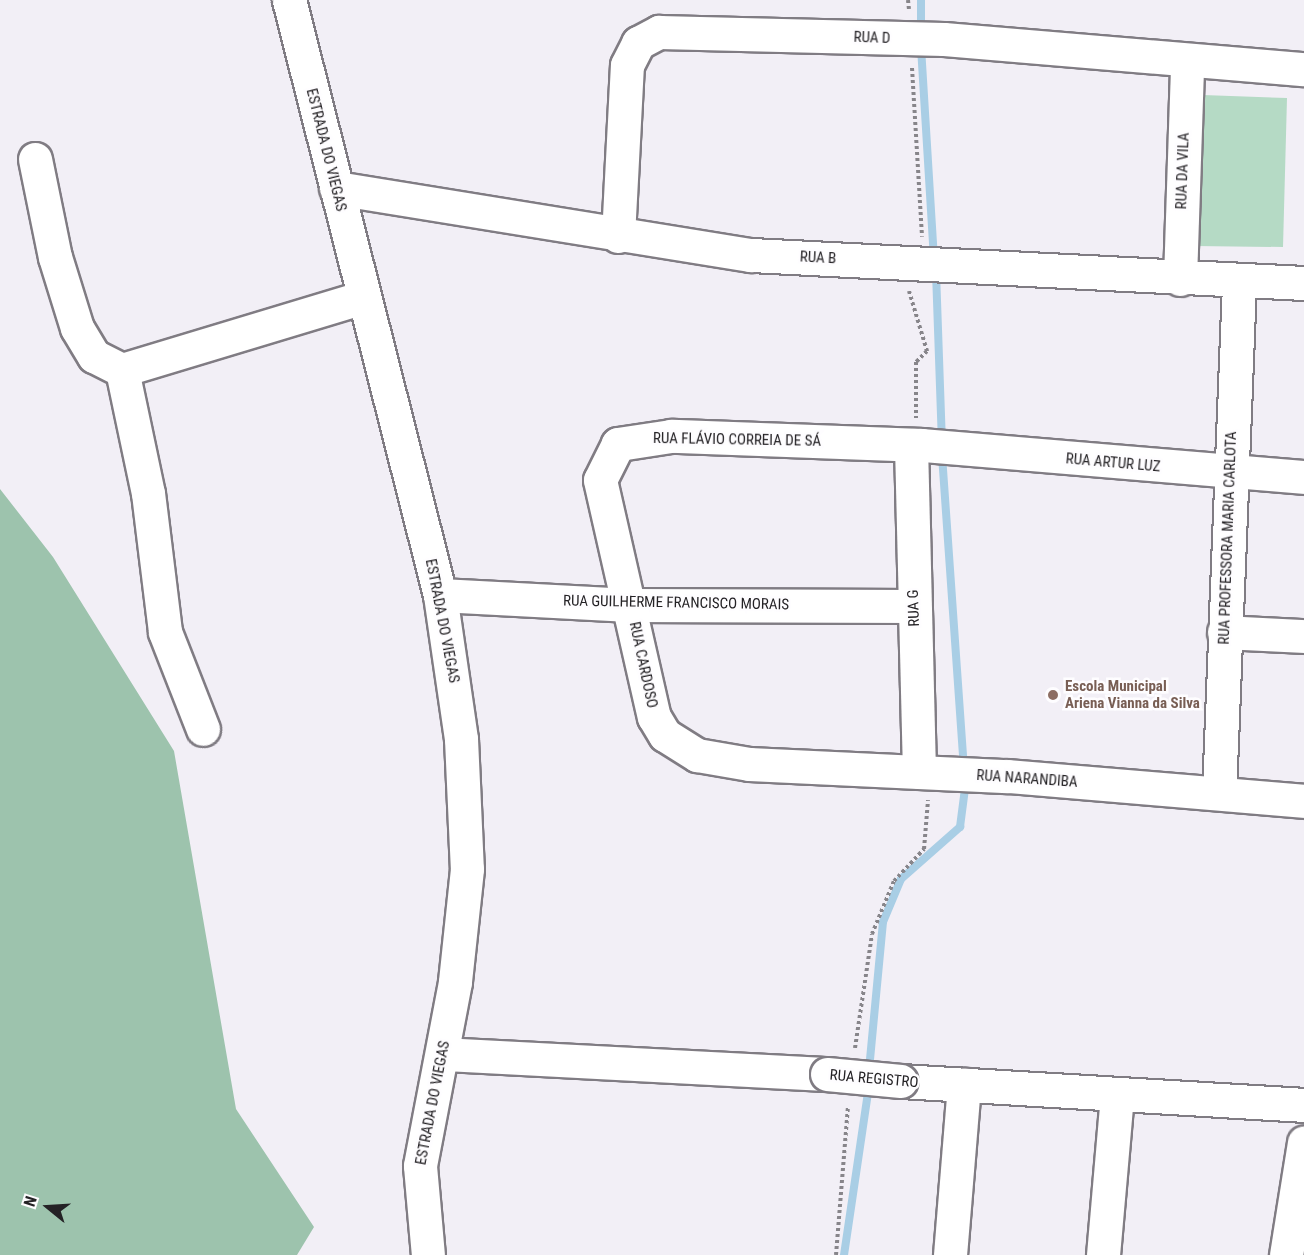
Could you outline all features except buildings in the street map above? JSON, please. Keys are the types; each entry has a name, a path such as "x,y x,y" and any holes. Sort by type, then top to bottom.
{"street":[{"name":"ESTRADA DO VIEGAS","path":"289,0 336,188 360,298 440,596 461,739 466,868 443,1054 420,1166 428,1255"},
{"name":"RUA D","path":"618,236 625,80 633,51 647,36 674,31 923,40 1187,63 1304,69"},
{"name":"RUA DA VILA","path":"1180,279 1187,63"},
{"path":"35,159 54,257 77,328 94,356 123,370 360,298"},
{"name":"RUA B","path":"336,188 618,236 751,255 1239,284 1304,283"},
{"name":"RUA PROFESSORA MARIA CARLOTA","path":"1219,793 1239,284"},
{"path":"123,370 146,483 165,632 203,729"},
{"name":"RUA FLÁVIO CORREIA DE SÁ","path":"603,505 600,480 609,453 637,438 916,445"},
{"name":"RUA ARTUR LUZ","path":"916,445 1231,474 1304,477"},
{"name":"RUA G","path":"916,445 914,606 934,773"},
{"name":"RUA CARDOSO","path":"603,505 630,605 654,717 665,735 697,755 749,764"},
{"name":"RUA GUILHERME FRANCISCO MORAIS","path":"440,596 630,605 914,606"},
{"path":"1224,632 1304,636"},
{"name":"RUA NARANDIBA","path":"749,764 1008,776 1304,801"},
{"name":"RUA REGISTRO","path":"443,1054 840,1067 901,1081 1117,1096 1304,1105"},
{"path":"950,1255 964,1086"},
{"path":"1102,1255 1117,1096"},
{"path":"1286,1255 1304,1142"}],"path":[{"path":"908,0 923,40 919,264 927,351 916,362 916,445"},
{"path":"840,1067 872,934 894,881 924,849 934,773"},
{"path":"836,1255 849,1102"}],"green space":[{"path":"1203,95 1287,98 1283,247 1195,246"},
{"path":"0,489 53,557 174,751 236,1109 314,1227 297,1255 0,1255"}],"waterway":[{"path":"921,0 921,32"},
{"path":"921,47 934,257"},
{"path":"936,272 942,440"},
{"path":"942,455 964,766"},
{"path":"869,1070 883,922 901,879 960,827 966,781"},
{"path":"844,1255 869,1085"}],"place":[{"name":"Escola Municipal Ariena Vianna da Silva","path":"1053,695"}]}
